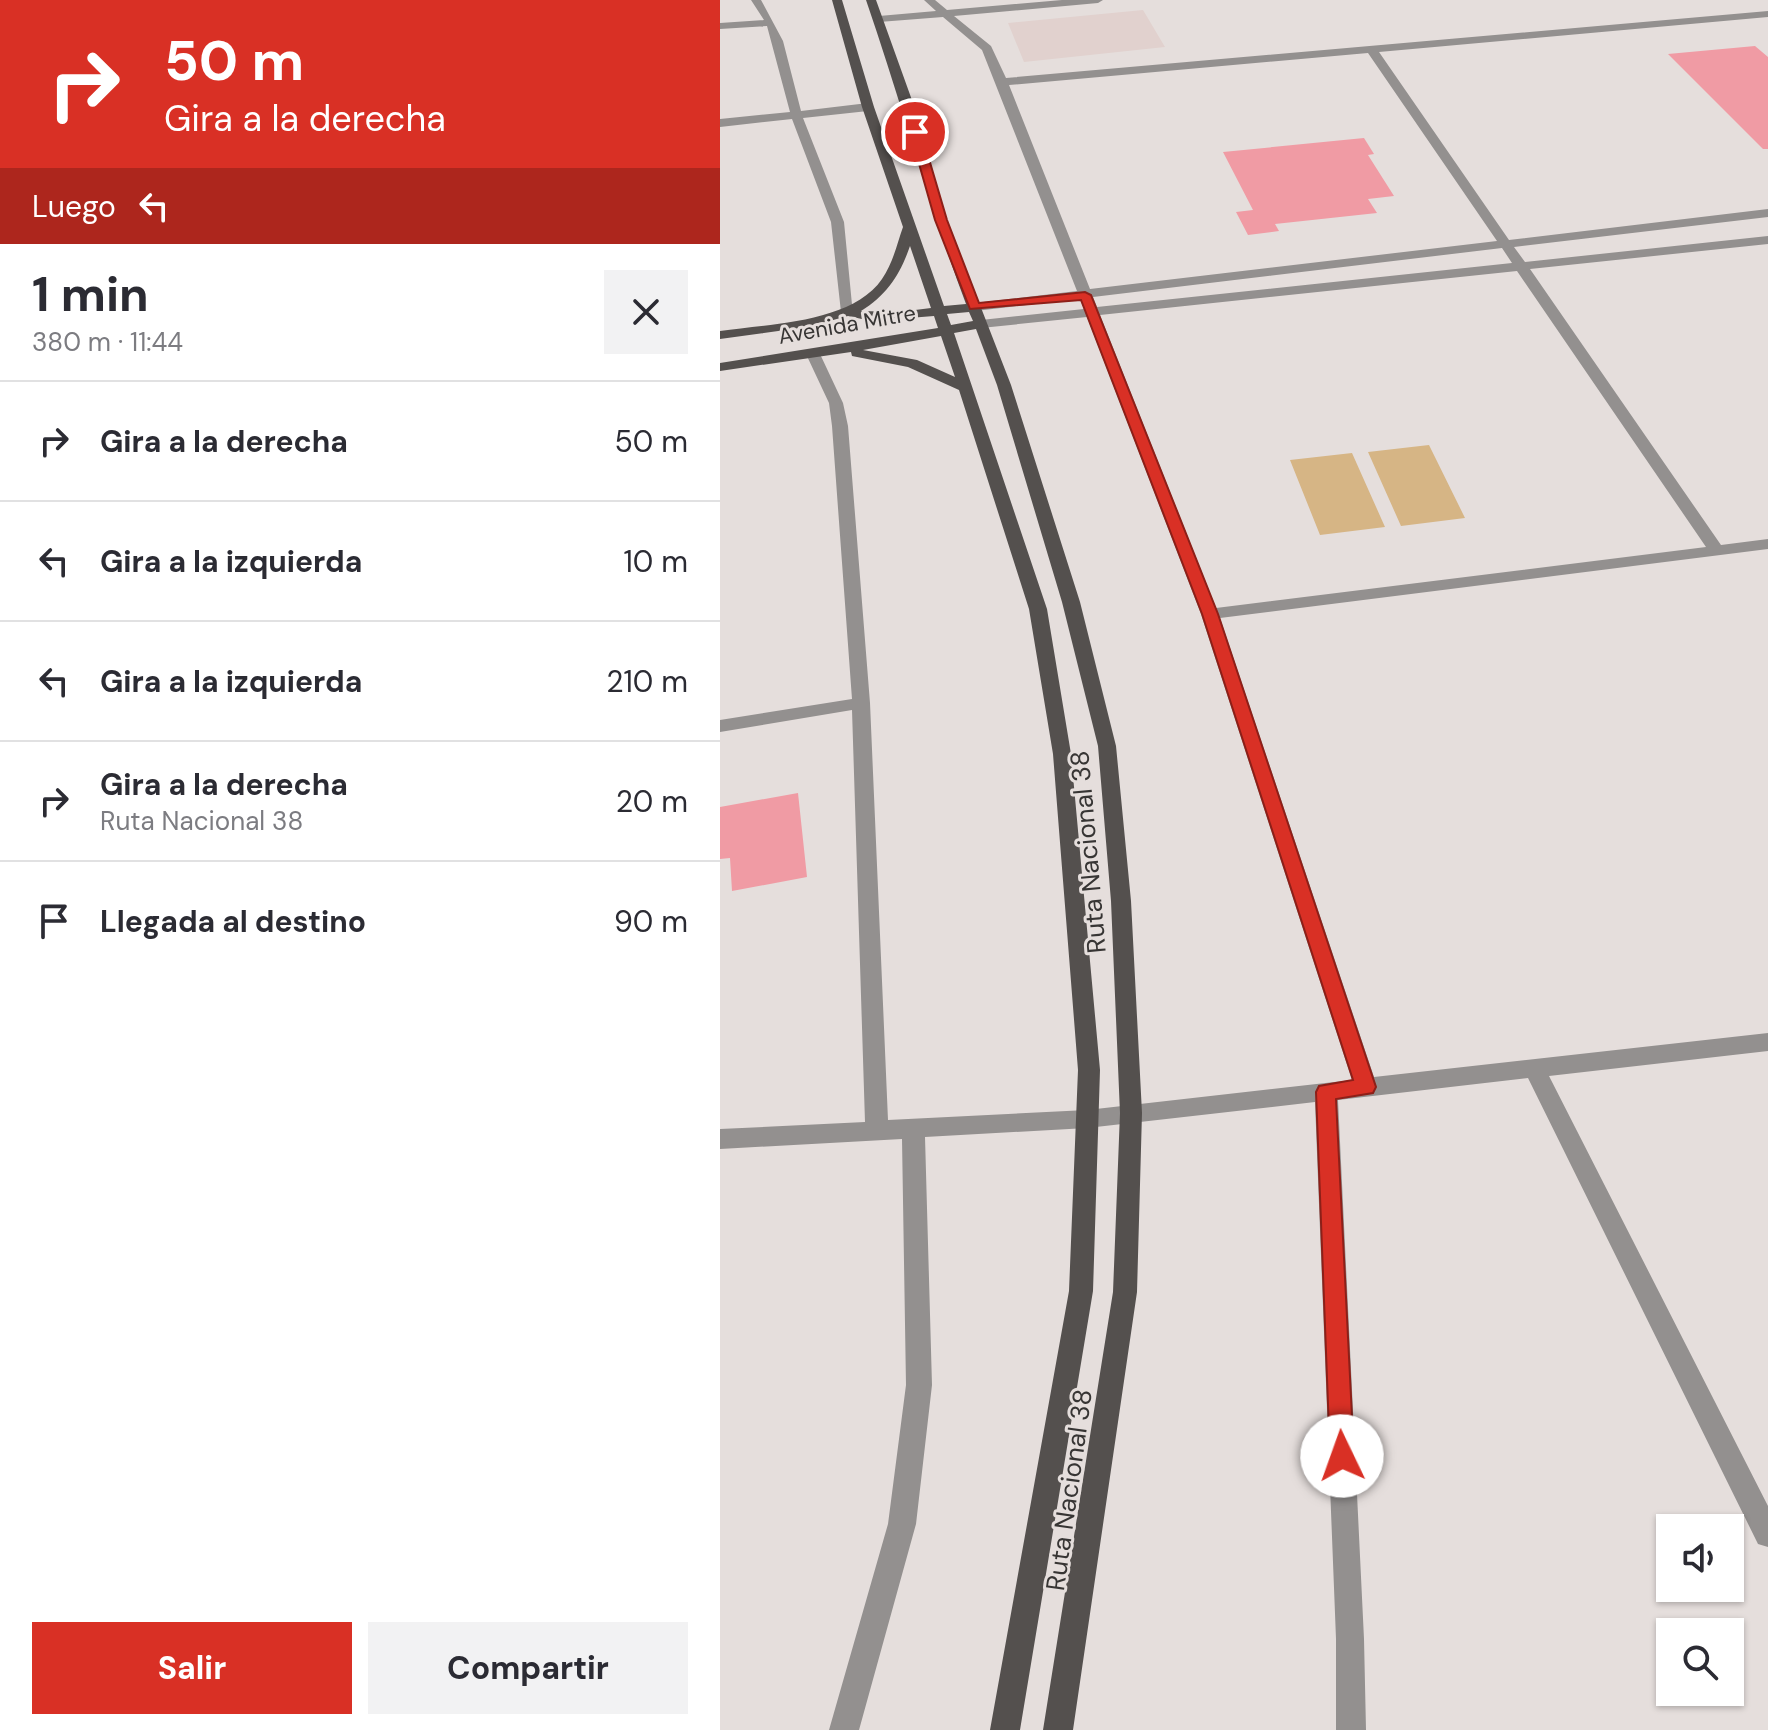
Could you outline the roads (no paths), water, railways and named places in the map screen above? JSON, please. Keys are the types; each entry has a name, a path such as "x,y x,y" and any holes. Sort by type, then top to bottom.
{"main road":[{"name":"Ruta Nacional 38","path":"837,0 868,107 966,388 1038,609 1062,754 1086,1026 1087,1119 1081,1291 1005,1730"},
{"name":"Ruta Nacional 38","path":"875,9 941,220 1004,385 1071,602 1107,746 1121,901 1131,1113 1125,1292 1058,1730"},
{"path":"848,312 872,299 891,280 910,226"},
{"name":"Avenida Mitre","path":"720,335 807,323 848,312 871,317 942,320"},
{"name":"Avenida Mitre","path":"720,367 813,354 942,320 978,315"},
{"path":"813,354 858,353 912,363 966,388"}],"street":[{"path":"756,0 771,23 797,115 835,213 841,239 848,312"},
{"path":"929,0 987,48 1002,82 1210,614 1366,1087"},
{"path":"875,9 946,15 1098,0"},
{"path":"1002,82 1768,14"},
{"path":"720,26 771,23"},
{"path":"1372,50 1717,551"},
{"path":"720,123 868,107"},
{"path":"978,315 1085,295 1768,213"},
{"path":"978,315 1092,313 1768,240"},
{"path":"813,354 836,403 840,426 861,703 877,1129"},
{"path":"1210,614 1768,544"},
{"path":"720,726 861,703"},
{"path":"720,1139 1087,1119 1768,1042"},
{"path":"1534,1068 1768,1534"},
{"path":"1326,1092 1350,1639 1351,1730"},
{"path":"844,1730 902,1524 919,1385 913,1127"}]}
